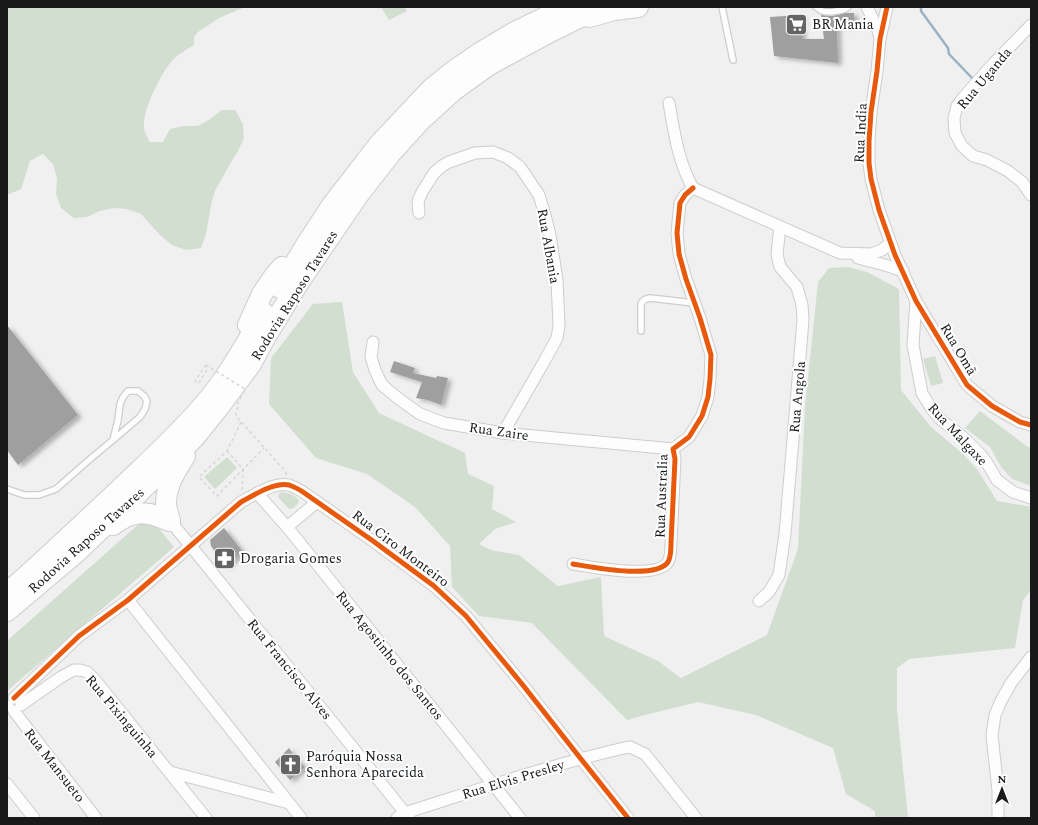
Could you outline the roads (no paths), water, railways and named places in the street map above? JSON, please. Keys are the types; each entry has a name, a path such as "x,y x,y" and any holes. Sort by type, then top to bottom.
{"highway":[{"name":"Rodovia Raposo Tavares","path":"7,593 144,466 207,402 313,248 359,194 391,153 421,120 452,92 489,65 552,31 601,7"},
{"path":"552,31 591,16 614,10 638,7"},
{"name":"Rodovia Raposo Tavares","path":"7,611 78,551 194,438 230,408 265,338 299,282 332,205 380,143 431,89 452,72 481,52 513,33 563,8"},
{"path":"170,521 166,503 168,487 178,466 196,440 213,420 230,408"},
{"path":"78,551 127,516 135,514 150,514 170,521"}],"street":[{"name":"Rua India","path":"868,7 880,39"},
{"name":"Rua India","path":"887,7 880,39 871,112 869,163 871,179 879,210 894,255 916,301"},
{"name":"Rua Uganda","path":"1031,25 993,64 963,98 957,106 954,118 955,133 962,146 973,156 987,160 1008,171 1022,182 1031,195"},
{"path":"669,103 674,134 687,178 693,188 840,254 885,265 903,272"},
{"name":"Rua Albania","path":"419,213 418,201 434,174 442,166 449,162 475,153 493,152 508,158 520,168 539,195 546,215 557,280 559,326 557,338 546,360 503,433"},
{"name":"Rua Australia","path":"573,564 631,571 648,571 658,568 668,561 671,543 675,459 673,449 689,437 702,416 708,397 711,355 686,279 681,261 677,233 680,203 693,188"},
{"name":"Rua Angola","path":"759,601 769,592 779,575 785,534 803,320 802,305 797,287 780,267 777,254 780,227"},
{"path":"840,254 871,254 882,250 890,242"},
{"name":"Rua Omã","path":"916,301 967,385 992,406 1020,422 1031,425"},
{"name":"Rua Malgaxe","path":"916,301 913,345 922,393 940,419 963,437 980,454 997,480 1013,492 1031,498"},
{"name":"Rua Zaire","path":"373,342 372,357 375,370 382,385 420,414 444,423 503,433 673,449"},
{"name":"Rua Ciro Monteiro","path":"257,493 277,485 292,486 303,492 373,541 434,586 466,616 628,818"},
{"path":"13,705 79,636 128,600 241,502 257,493"},
{"name":"Rua Agostinho dos Santos","path":"257,493 287,527 520,818"},
{"path":"287,527 317,502"},
{"name":"Rua Francisco Alves","path":"170,521 404,816"},
{"path":"128,600 301,818"},
{"path":"998,818 998,791 992,735 996,715 1001,701 1011,683 1031,657"},
{"name":"Rua Pixinguinha","path":"13,705 74,670 87,672 96,680 206,818"},
{"name":"Rua Mansueto","path":"13,705 96,818"},
{"name":"Rua Elvis Presley","path":"404,816 494,784 580,759 630,747 645,754 696,818"},
{"path":"170,772 289,803"},
{"path":"7,784 34,818"}],"lane":[{"path":"722,7 733,60"},
{"path":"816,7 822,11 837,11 848,7"},
{"path":"641,331 641,304 646,298 695,303"},
{"path":"7,489 24,495 39,495 56,489 113,440 140,416 145,409 147,401 138,391 128,392 123,397 120,404 113,440"}],"waterway":[{"path":"921,7 921,11 948,48 949,54 972,78"}],"place":[{"name":"BR Mania","path":"797,24"},
{"name":"Drogaria Gomes","path":"225,558"},
{"name":"Paróquia Nossa Senhora Aparecida","path":"290,764"}]}
